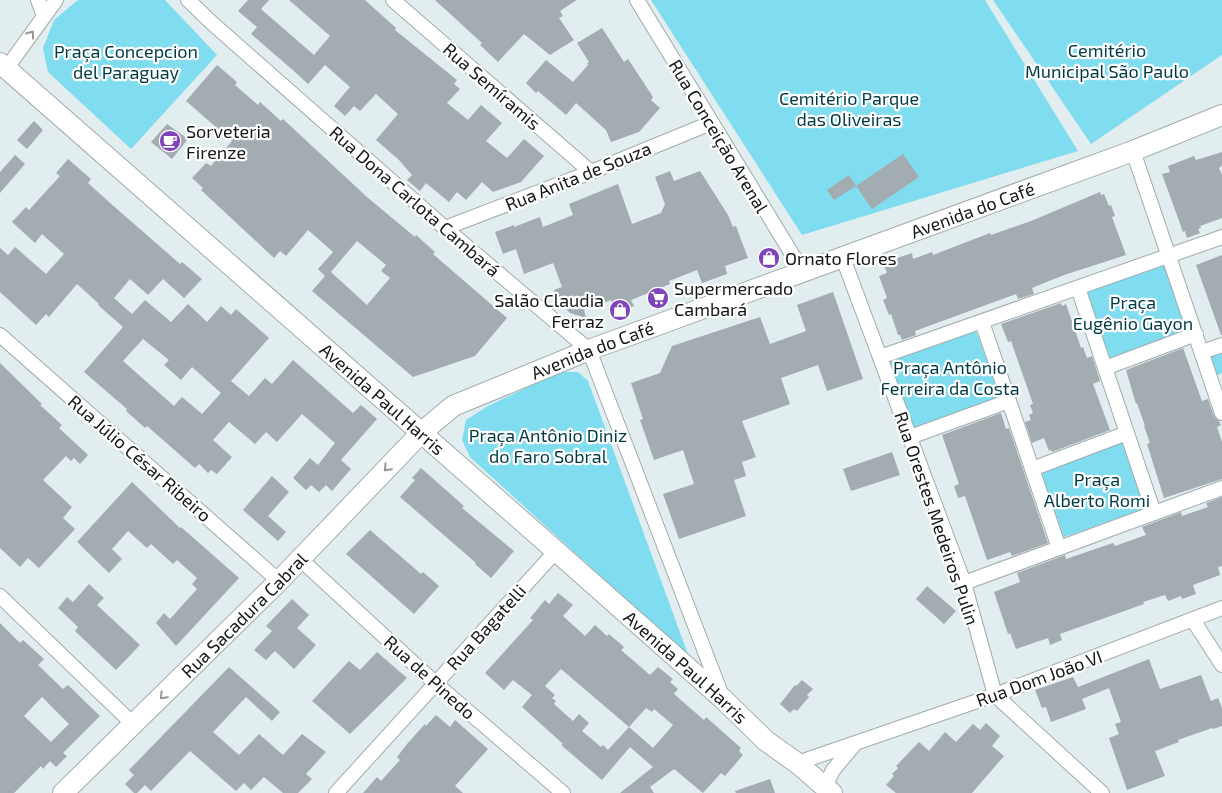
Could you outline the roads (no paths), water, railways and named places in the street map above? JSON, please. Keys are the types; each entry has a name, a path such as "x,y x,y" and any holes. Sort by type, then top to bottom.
{"street":[{"path":"38,0 44,16"},
{"path":"3,66 56,0"},
{"name":"Rua Dona Carlota Cambará","path":"188,0 445,228 590,350 724,699"},
{"name":"Rua Semíramis","path":"393,0 591,172"},
{"name":"Rua Conceição Arenal","path":"637,0 803,272"},
{"name":"Avenida Paul Harris","path":"3,66 724,699 766,741 797,763 828,790"},
{"name":"Avenida do Café","path":"421,434 453,406 590,350 1133,151 1222,115"},
{"name":"Rua Anita de Souza","path":"445,228 591,172 711,123"},
{"path":"1133,151 1202,352 1217,380 1222,413"},
{"path":"880,358 1222,236"},
{"name":"Rua Orestes Medeiros Pulin","path":"843,258 964,583 995,695"},
{"path":"1078,288 1154,513"},
{"path":"982,322 1059,548"},
{"path":"1105,368 1196,334"},
{"name":"Rua Júlio César Ribeiro","path":"0,335 279,581"},
{"path":"1202,352 1222,345"},
{"path":"910,437 1009,402"},
{"name":"Rua Sacadura Cabral","path":"63,793 279,581 421,434"},
{"path":"1032,469 1128,434"},
{"path":"964,583 1222,488"},
{"name":"Rua Bagatelli","path":"336,793 556,551"},
{"name":"Rua de Pinedo","path":"300,559 436,683 563,793"},
{"path":"0,596 134,724"},
{"name":"Rua Dom João VI","path":"797,763 995,695 1222,608"},
{"path":"1193,620 1222,665"},
{"path":"995,695 1102,793"},
{"path":"828,790 833,770 855,743"}],"place":[{"name":"Sorveteria Firenze","path":"170,141"},
{"name":"Ornato Flores","path":"769,258"},
{"name":"Supermercado Cambará","path":"658,298"},
{"name":"Salão Claudia Ferraz","path":"620,310"}],"park label":[{"name":"Cemitério Municipal São Paulo","path":"1107,60"},
{"name":"Praça Concepcion del Paraguay","path":"126,61"},
{"name":"Cemitério Parque das Oliveiras","path":"849,108"},
{"name":"Praça Eugênio Gayon","path":"1133,312"},
{"name":"Praça Antônio Ferreira da Costa","path":"950,377"},
{"name":"Praça Antônio Diniz do Faro Sobral","path":"548,445"},
{"name":"Praça Alberto Romi","path":"1097,489"}]}
